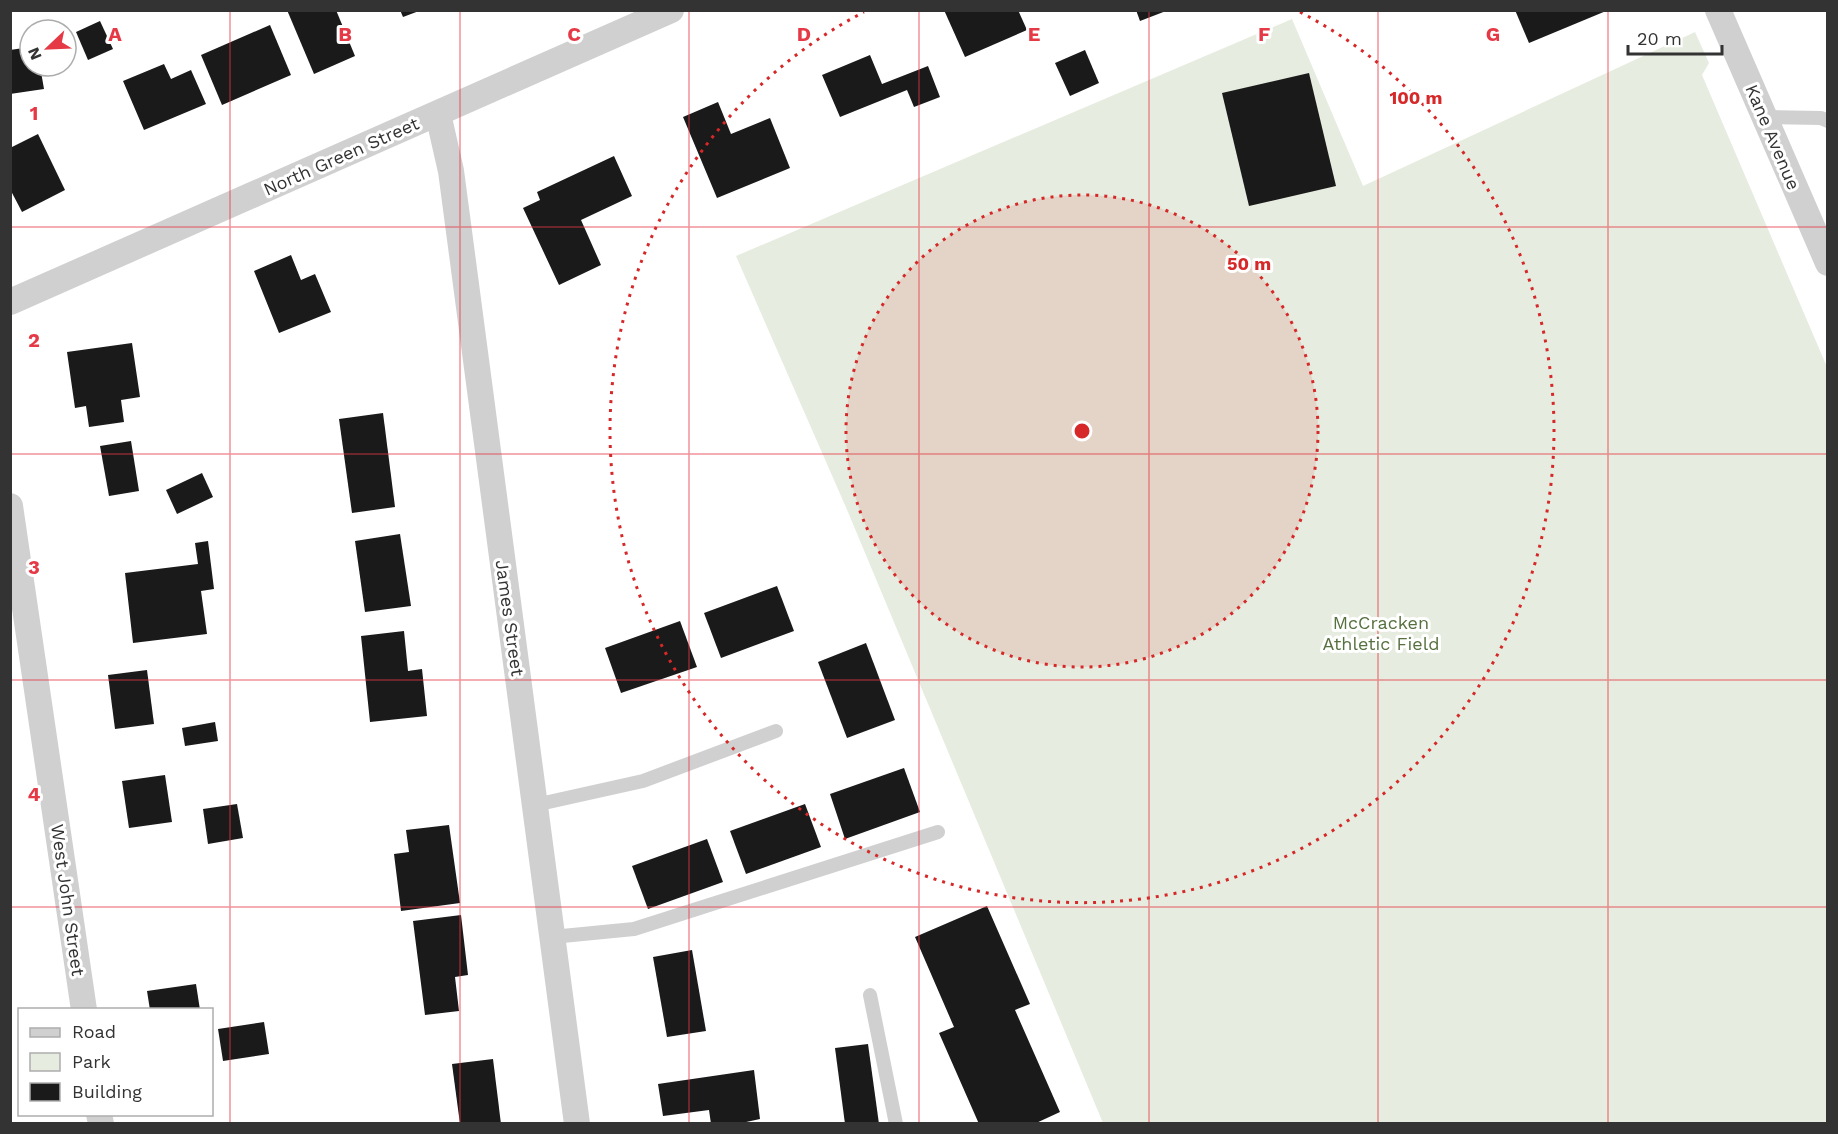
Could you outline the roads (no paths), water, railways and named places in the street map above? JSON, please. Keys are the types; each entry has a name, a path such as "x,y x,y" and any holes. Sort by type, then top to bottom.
{"street":[{"name":"North Green Street","path":"10,302 671,10"},
{"name":"Kane Avenue","path":"1718,10 1827,263"},
{"name":"James Street","path":"438,114 451,171 577,1124"},
{"name":"West John Street","path":"10,506 84,1008"}],"lane":[{"path":"1765,117 1827,121"},
{"path":"535,805 643,781 776,731"},
{"path":"552,937 634,929 938,832"},
{"path":"870,995 896,1124"}],"park label":[{"name":"McCracken Athletic Field","path":"1381,632"}]}
